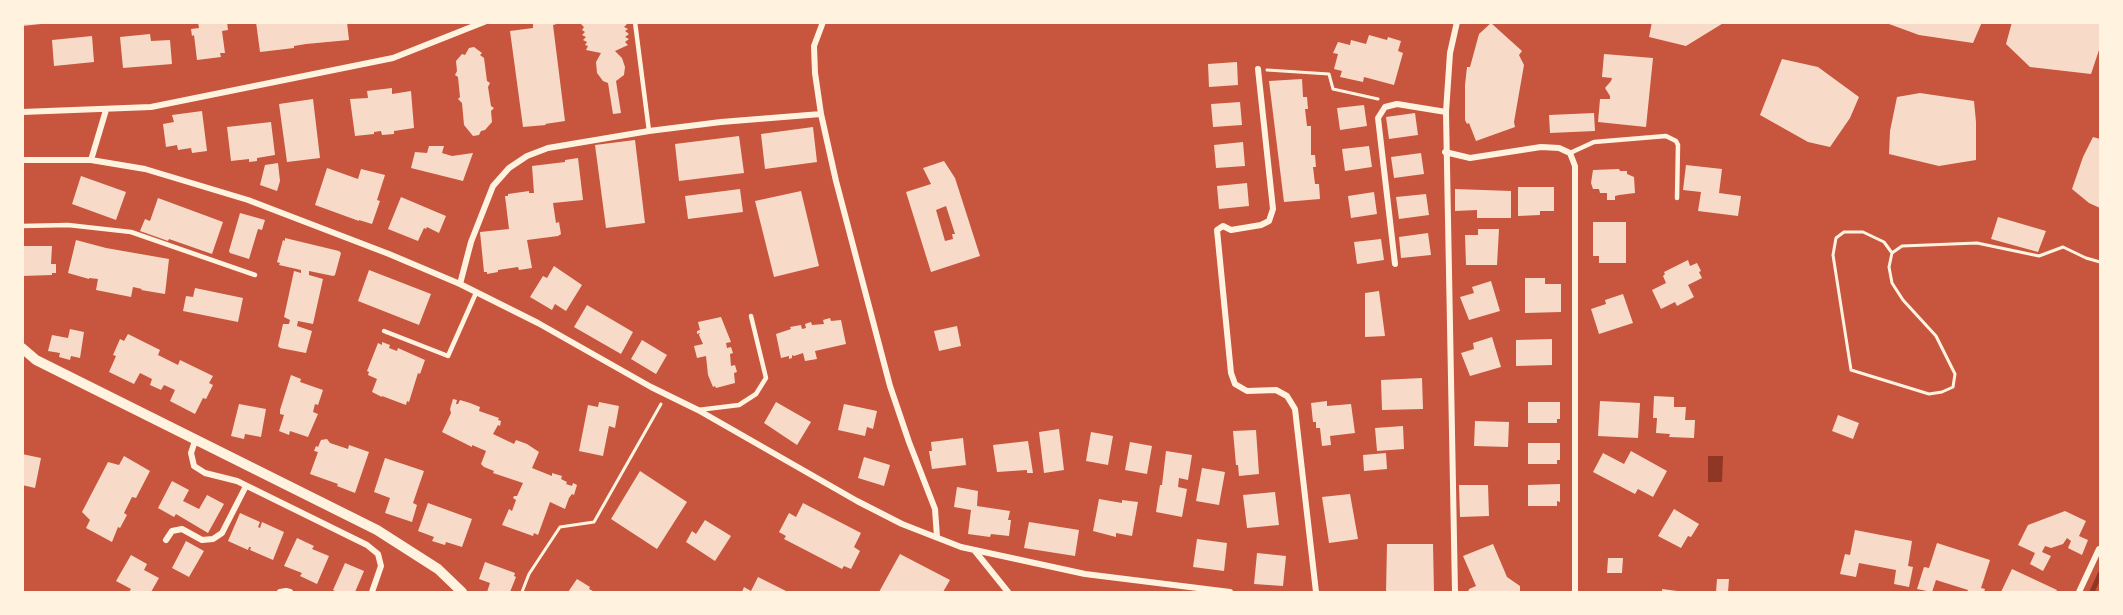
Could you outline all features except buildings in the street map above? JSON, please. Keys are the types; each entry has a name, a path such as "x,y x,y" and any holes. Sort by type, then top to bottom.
{"street":[{"path":"22,112 151,107 393,58 484,22"},
{"path":"823,22 814,46 821,114 836,181 890,386 935,509 936,537"},
{"path":"1455,592 1445,152 1450,53 1457,22"},
{"path":"1258,69 1274,209 1269,221 1261,225 1231,230 1223,226 1217,230 1231,373 1235,384 1247,391 1276,390 1287,396 1295,409 1317,592"},
{"path":"1395,264 1378,118 1385,107 1397,104 1446,112"},
{"path":"91,160 106,110"},
{"path":"460,284 471,242 493,186 508,168 527,156 548,148 649,131 721,122 821,114"},
{"path":"1445,152 1470,158 1541,147 1559,148 1570,153 1575,166 1575,592"},
{"path":"22,160 91,160 145,169 248,200 388,254 460,284 538,323 902,524 975,551 1085,574 1230,592"},
{"path":"22,348 36,360 377,530 438,569 462,592"},
{"path":"195,441 191,453 194,466 205,473 237,481 367,545 378,554 381,566 372,592"},
{"path":"166,540 172,531 182,529 202,540 213,540 222,533 246,486"},
{"path":"2079,592 2099,549"},
{"path":"975,551 1008,592"},
{"path":"280,592 290,592"}],"lane":[{"path":"635,22 649,131"},
{"path":"1570,153 1594,142 1666,136 1676,141 1678,145 1677,198"},
{"path":"22,226 68,225 130,232 255,275"},
{"path":"384,331 448,356 476,293"},
{"path":"698,410 739,405 756,394 766,378 751,316"}],"path":[{"path":"1258,69 1329,74 1333,89 1397,104"},
{"path":"1892,253 1884,242 1863,232 1844,232 1836,238 1833,255 1851,370 1929,394 1953,387 1955,374 1936,336 1892,283 1889,267 1892,253 1902,246 1977,243 2039,256 2063,247 2100,262"},
{"path":"522,592 529,574 560,527 594,522 667,394"}],"shaded area":[{"path":"1708,456 1723,456 1722,482 1708,482"}],"waterway":[{"path":"2092,592 2100,574"}]}
